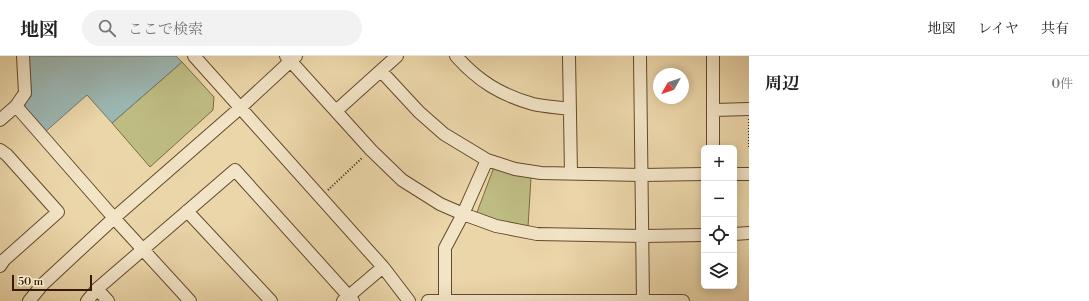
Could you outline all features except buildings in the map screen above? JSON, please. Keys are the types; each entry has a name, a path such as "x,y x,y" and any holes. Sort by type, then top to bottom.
{"street":[{"path":"0,120 16,106 25,93 23,56"},
{"path":"194,56 383,267 409,301"},
{"path":"336,111 397,56"},
{"path":"456,56 467,69 496,90 534,104 570,109"},
{"path":"569,56 571,174"},
{"path":"640,56 643,301"},
{"path":"713,56 713,145"},
{"path":"29,301 43,284 114,218 240,108 291,58 371,150 402,180 440,204 463,214 496,226 537,234 643,236 701,235"},
{"path":"381,71 418,112 444,134 487,160 522,170 541,173 642,175 701,174"},
{"path":"16,106 114,218 190,301"},
{"path":"714,110 749,109"},
{"path":"0,150 7,155 58,212 4,260 0,266"},
{"path":"445,300 445,248 463,214 487,160"},
{"path":"87,301 97,289 235,170 348,299 383,267"},
{"path":"737,174 749,174"},
{"path":"187,211 271,301"},
{"path":"737,234 749,233"},
{"path":"97,289 108,301"},
{"path":"428,301 683,301"}],"path":[{"path":"749,109 749,148"},
{"path":"320,197 371,150"}],"shaded area":[{"path":"182,62 214,97 213,110 150,167 112,123"},
{"path":"494,167 531,177 528,227 476,215"}],"water":[{"path":"29,56 176,56 182,62 112,123 87,95 45,132 25,109 25,102 31,97"}]}
